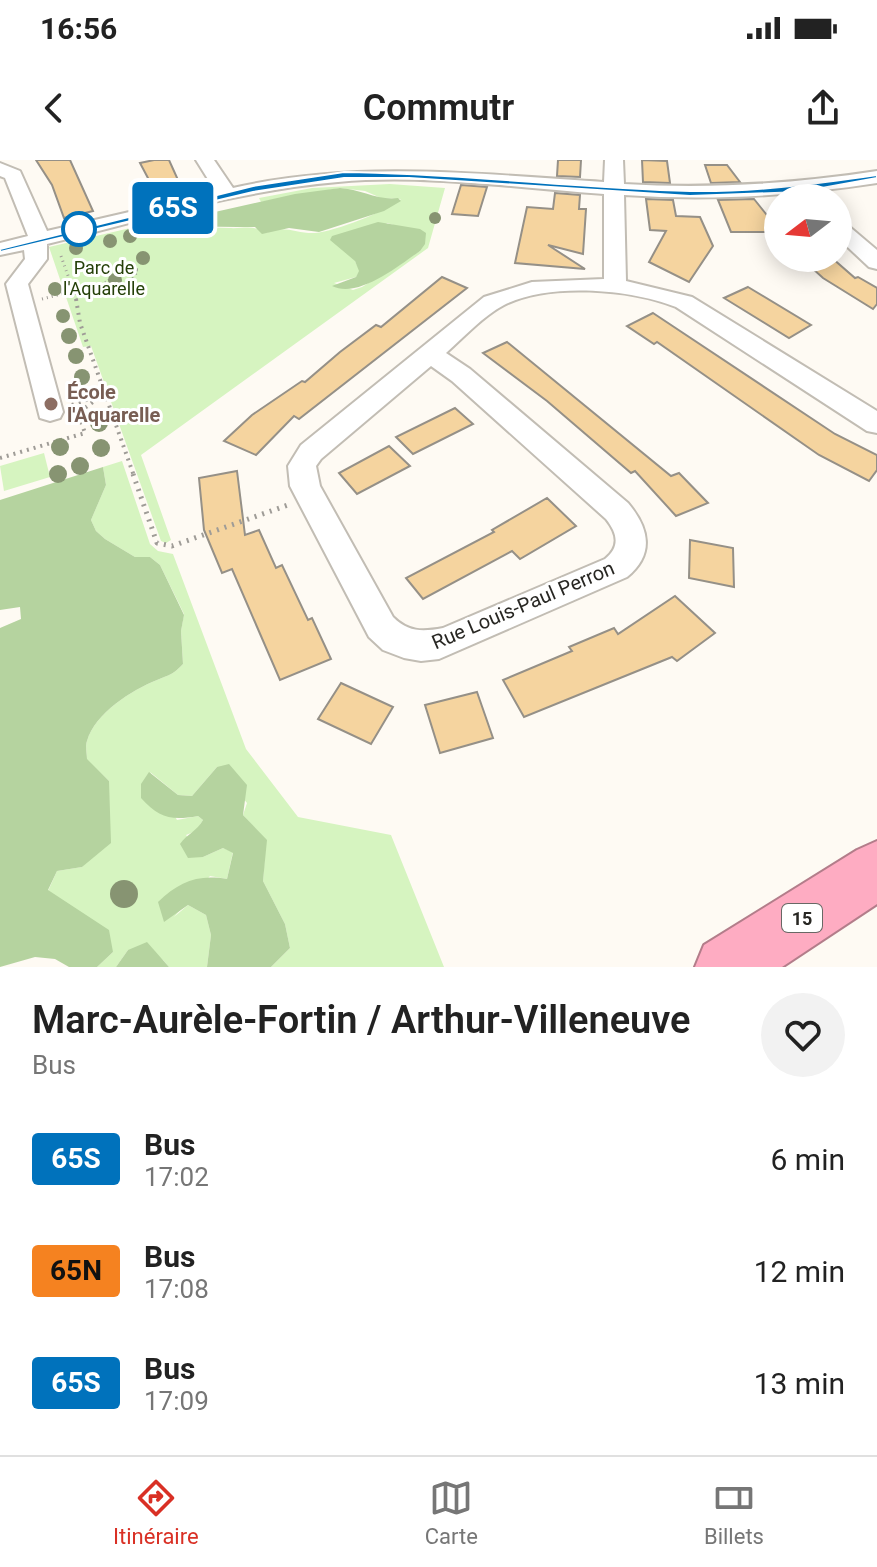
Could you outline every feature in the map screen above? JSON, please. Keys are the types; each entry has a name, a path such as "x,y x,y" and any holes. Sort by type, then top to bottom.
{"highway":[{"name":"15","path":"726,967 877,870"}],"street":[{"path":"205,160 228,195"},
{"path":"614,160 615,286"},
{"path":"0,249 286,182 432,168 614,190 764,194"},
{"path":"0,169 13,175 40,239"},
{"path":"847,184 877,177"},
{"path":"40,239 34,247 36,259 17,284 50,412"},
{"path":"852,240 877,262"},
{"name":"Rue Louis-Paul Perron","path":"431,354 461,375 617,511 628,524 633,545 628,559 616,568 448,641 420,647 401,643 381,627 305,486 301,470 311,452 492,302 512,292 532,288 615,286 657,291 684,302 877,424"}],"path":[{"path":"60,253 80,323 159,545 172,546 293,503"},
{"path":"33,302 107,282 119,269 129,267 138,270 127,288 107,282"},
{"path":"82,402 105,393"},
{"path":"0,458 85,433 78,413 105,393"},
{"path":"27,450 29,457"}],"green space":[{"name":"Parc de l'Aquarelle","path":"390,184 445,188 428,248 141,455 171,540 166,543 161,541 91,346 83,347 49,247 156,222 158,232 194,227 248,228 266,233 285,229 315,233 361,220 401,199 381,198 365,191 340,188 261,202 259,198 312,188","holes":["387,223 400,227 420,251 362,287 353,290 334,283 356,277 360,271 355,261"]},
{"path":"340,188 401,201 384,211 319,232 289,228 262,234 255,227 219,227 158,232 157,225 295,194"},
{"path":"378,222 420,229 426,233 425,244 401,265 365,285 342,289 332,286 356,277 359,271 355,261 330,240 332,236"},
{"path":"44,453 50,477 4,491 0,466"},
{"path":"122,461 150,544 158,551 173,554 246,749 298,817 391,835 444,967 271,967 290,948 285,924 263,881 266,840 243,815 247,803 217,767 192,796 178,795 150,772 177,820 198,816 203,820 196,831 186,835 203,857 223,848 233,852 227,879 210,876 174,917 188,905 206,915 211,935 207,967 169,967 163,960 128,950 116,967 97,967 113,952 66,904 48,891 57,871 82,867 109,835 109,781 87,760 86,743 91,731 116,704 171,674 183,664 181,631 184,614 160,565 150,557 135,557 105,539 96,531 91,520 106,485 103,467"},
{"path":"103,467 106,485 91,520 96,531 105,539 135,557 150,557 160,565 184,615 181,631 183,664 171,674 116,704 91,731 86,743 87,759 109,781 111,843 82,867 57,871 48,890 109,930 113,952 97,967 69,967 55,959 35,957 0,967 0,628 21,619 20,607 0,610 0,500"},
{"path":"229,764 247,785 243,815 267,840 263,881 285,924 290,948 271,967 207,967 211,935 206,915 188,905 164,922 158,902 189,881 227,879 233,853 223,848 203,857 188,858 180,844 203,820 198,816 173,818 160,814 141,798 141,784 149,772 178,795 192,796 217,767"},
{"path":"147,942 169,967 116,967 128,950"}],"building":[{"path":"36,160 70,160 93,211 64,218 52,185"},
{"path":"169,160 183,191 158,197 140,163"},
{"path":"558,160 581,160 580,177 557,176"},
{"path":"642,160 667,161 670,183 643,182"},
{"path":"705,165 727,165 740,182 711,183"},
{"path":"461,185 487,187 478,216 452,214"},
{"path":"555,193 580,195 579,209 586,209 583,254 548,245 585,269 515,263 527,207 553,209"},
{"path":"646,199 673,200 676,216 700,217 713,246 689,282 649,262 666,231 650,230"},
{"path":"754,199 764,212 764,232 731,232 718,200"},
{"path":"816,272 848,272 877,288 877,304 873,309"},
{"path":"442,277 467,288 299,419 294,416 256,455 224,441 252,415 302,381 305,382 376,325 381,327"},
{"path":"748,287 811,325 789,338 724,298"},
{"path":"653,313 835,434 877,455 877,470 869,481 819,455 657,342 654,344 627,326"},
{"path":"507,342 671,476 679,473 708,503 676,516 635,471 631,473 547,401 483,353"},
{"path":"455,408 473,424 413,454 396,437"},
{"path":"389,446 410,466 357,494 339,473"},
{"path":"237,471 245,535 259,530 276,568 282,565 331,659 280,680 232,569 222,573 204,530 199,478"},
{"path":"547,498 576,526 520,559 512,551 423,599 406,578 494,532 492,530"},
{"path":"690,540 733,548 734,587 689,578"},
{"path":"675,596 715,633 677,661 672,657 524,717 503,680 572,651 569,647 614,628 618,634"},
{"path":"341,683 393,707 371,744 318,719"},
{"path":"477,692 493,738 440,753 425,705"}],"bus line":[{"name":"65S","path":"0,249 253,189 344,175 409,175 690,194 800,189 877,178"}],"place":[{"name":"École l'Aquarelle","path":"51,404"}]}
